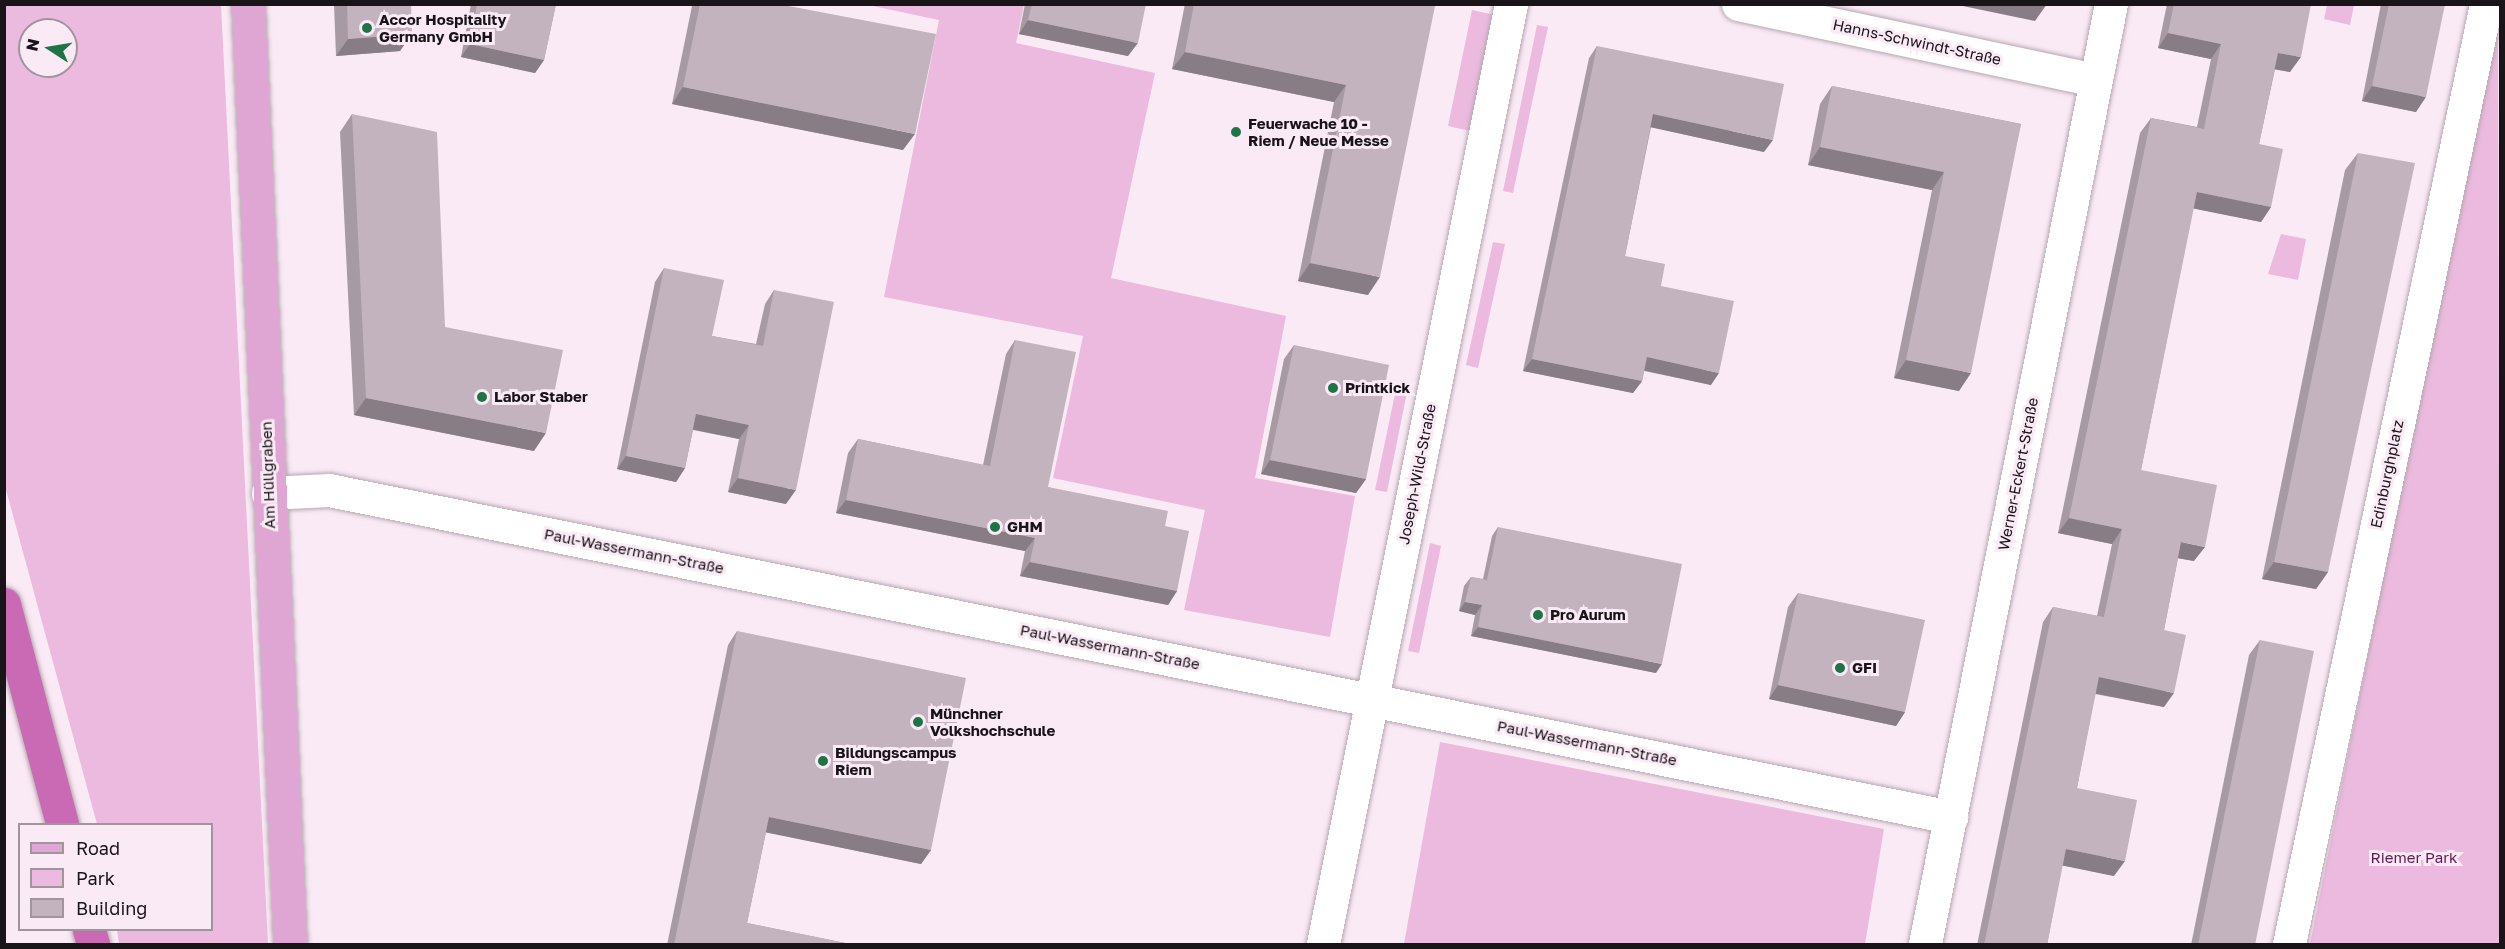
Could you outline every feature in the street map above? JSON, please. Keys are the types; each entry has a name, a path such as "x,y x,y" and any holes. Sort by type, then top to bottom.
{"highway":[{"path":"4,604 61,823"}],"main road":[{"name":"Am Hüllgraben","path":"248,4 268,493 290,945"}],"street":[{"name":"Joseph-Wild-Straße","path":"1323,945 1511,4"},
{"name":"Hanns-Schwindt-Straße","path":"1738,4 2095,80"},
{"name":"Werner-Eckert-Straße","path":"1925,945 2111,4"},
{"name":"Edinburghplatz","path":"2289,945 2486,4"},
{"name":"Paul-Wassermann-Straße","path":"268,493 329,490 1950,817"}],"green space":[{"path":"4,5 221,5 268,944 119,944 117,931 213,931 213,823 97,823 5,486"},
{"path":"868,5 1024,5 1016,43 1155,73 1111,278 1286,316 1255,478 1355,496 1330,637 1184,610 1205,510 1053,478 1083,336 884,297 939,20"},
{"path":"2327,5 2354,5 2350,25 2324,19"},
{"name":"Riemer Park","path":"2498,5 2500,944 2310,944"},
{"path":"1472,10 1495,15 1470,131 1448,126"},
{"path":"1537,25 1548,27 1513,193 1503,191"},
{"path":"2281,234 2306,239 2298,280 2268,274"},
{"path":"1493,242 1505,244 1478,368 1466,365"},
{"path":"1397,384 1408,387 1387,492 1375,490"},
{"path":"1430,543 1441,546 1419,653 1408,651"},
{"path":"1440,742 1884,829 1865,944 1404,944"}],"building":[{"path":"347,4 411,4 412,34 348,39"},
{"path":"477,4 556,4 544,60 470,44"},
{"path":"700,4 778,4 936,34 915,134 683,87"},
{"path":"1032,4 1146,4 1138,43 1028,20"},
{"path":"1194,4 1427,4 1435,6 1380,277 1310,263 1346,85 1185,52"},
{"path":"2174,4 2311,4 2301,57 2278,53 2259,144 2283,149 2271,207 2197,192 2141,470 2217,485 2205,547 2181,542 2164,630 2186,635 2174,693 2099,677 2077,788 2137,800 2125,861 2066,849 2047,945 1984,945 2053,607 2104,617 2122,529 2069,518 2151,118 2204,129 2221,44 2168,33"},
{"path":"2389,4 2445,4 2426,97 2372,86"},
{"path":"1597,46 1784,84 1773,140 1653,114 1625,256 1665,264 1661,286 1734,301 1719,373 1647,357 1642,381 1532,359"},
{"path":"1832,86 2021,124 1971,373 1906,360 1944,172 1820,147"},
{"path":"352,114 437,132 445,327 563,350 546,433 366,398"},
{"path":"2358,153 2415,163 2328,572 2274,562"},
{"path":"664,268 724,280 712,336 763,346 774,290 834,302 796,490 738,478 749,425 696,414 685,468 626,456"},
{"path":"1015,340 1076,352 1048,487 1168,511 1165,526 1189,531 1177,591 1030,562 1035,538 846,500 858,439 990,466"},
{"path":"1294,345 1389,365 1366,479 1270,460"},
{"path":"1498,527 1682,564 1662,664 1478,627 1482,605 1465,602 1471,577 1487,580"},
{"path":"1798,593 1925,620 1905,712 1778,685"},
{"name":"Bildungscampus Riem","path":"737,631 966,678 931,850 769,817 747,923 855,945 674,945"},
{"path":"2260,640 2314,651 2255,945 2198,945"}],"place":[{"name":"Accor Hospitality Germany GmbH","path":"367,28"},
{"name":"Feuerwache 10 - Riem / Neue Messe","path":"1236,132"},
{"name":"Printkick","path":"1333,388"},
{"name":"Labor Staber","path":"482,397"},
{"name":"GHM","path":"995,527"},
{"name":"Pro Aurum","path":"1538,615"},
{"name":"GFI","path":"1840,668"},
{"name":"Münchner Volkshochschule","path":"918,722"},
{"name":"Bildungscampus Riem","path":"823,761"}]}
